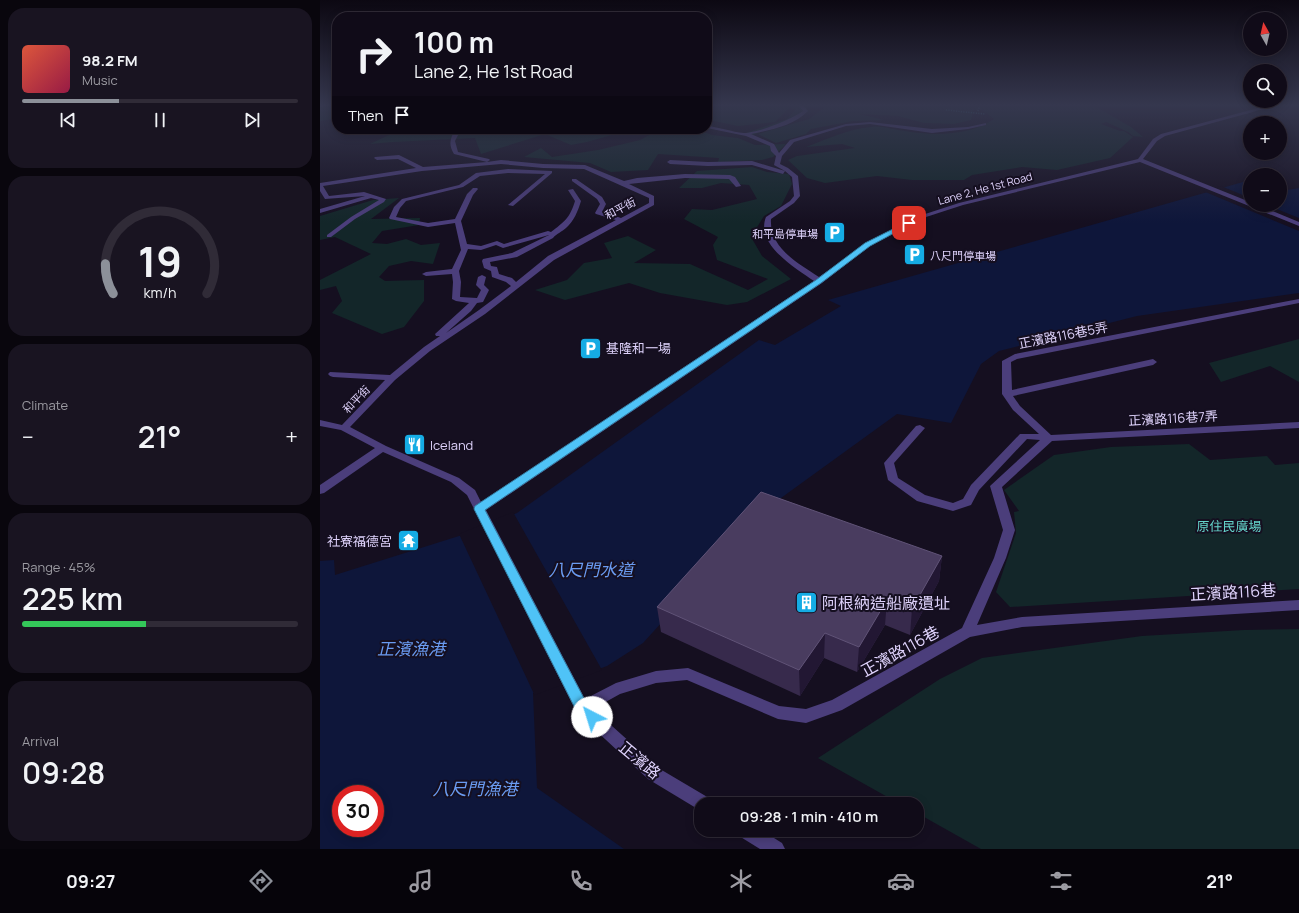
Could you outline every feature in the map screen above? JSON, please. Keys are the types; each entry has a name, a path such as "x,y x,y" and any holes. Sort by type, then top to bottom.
{"street":[{"path":"451,144 451,147 456,154 501,162"},
{"path":"769,144 772,145 774,151 779,156"},
{"path":"791,144 779,156 777,165 795,176 797,196 792,202 768,218 766,226 771,242 778,250 819,281"},
{"path":"1152,144 1140,160 1243,202"},
{"path":"377,158 399,157 422,169"},
{"name":"Lane 2, He 1st Road","path":"480,512 819,281 868,245 921,217 961,204 1140,160"},
{"name":"和平街","path":"320,185 422,169 501,162 543,166 575,166 585,168 623,183 652,197 652,204 552,258 516,286 427,349 392,378 344,428"},
{"path":"670,162 708,164 752,163 779,172 791,173"},
{"path":"458,221 428,225 392,218 397,207 404,200 461,186 478,174 508,171 550,172 575,166"},
{"path":"511,205 550,172"},
{"path":"623,183 637,180 694,176 730,177 733,178 738,186"},
{"path":"574,180 600,198 603,204 598,213 622,220"},
{"path":"320,185 327,198 364,194 383,199 353,218 329,236"},
{"path":"475,189 470,194 458,221 465,250 455,271 457,282 456,299 474,301 480,300 485,290 480,285 482,278"},
{"path":"463,246 481,248 497,243 504,246 553,232 564,227 576,209 578,201 571,190"},
{"path":"320,211 372,196"},
{"path":"1269,212 1299,224"},
{"path":"516,286 510,280 495,276 494,269 488,268 486,260 514,255 551,237 553,232"},
{"path":"426,274 455,271"},
{"path":"427,349 437,336 468,309 474,301"},
{"name":"正濱路116巷5弄","path":"1049,438 1016,408 1008,394 1006,361 1015,357 1299,302"},
{"path":"1008,394 1153,362"},
{"path":"333,374 392,378"},
{"path":"320,423 344,428 382,448 455,480 471,493 582,708"},
{"name":"正濱路116巷7弄","path":"920,428 889,463 893,480 921,498 953,507 967,502 975,488 1024,436 1049,438 1299,425"},
{"path":"967,632 1000,558 1009,530 996,486 1049,438"},
{"path":"320,490 382,448"},
{"name":"正濱路116巷","path":"582,708 616,689 656,677 688,674 778,712 806,716 837,705 967,632 1022,622 1299,605"},
{"name":"正濱路","path":"582,708 654,774 694,798"},
{"path":"756,837 776,849"}],"green space":[{"path":"477,144 514,144 481,154"},
{"path":"625,144 786,144 773,157 762,160 718,162 719,158 658,154 648,170 611,172 590,163 524,157 541,148 552,157 598,150"},
{"path":"815,144 1126,144 1110,158 1057,170 1022,167 972,175 964,180 912,180 877,176 825,183 807,178 788,160 797,156 855,148 842,144 806,147"},
{"path":"752,167 767,172 789,174 792,184 781,206 764,216 751,237 762,256 791,279 747,302 727,305 660,293 629,283 565,300 535,290 567,280 584,263 612,258 604,243 628,236 656,250 634,263 690,264 748,290 768,279 717,260 713,245 718,237 684,219 692,209 712,210 757,199 749,185 721,183 702,188 679,188 697,171"},
{"path":"399,198 371,219 420,218 419,225 382,231 372,243 387,244 406,239 421,245 440,243 433,264 411,261 389,266 379,277 385,281 424,280 424,301 404,327 382,334 332,313 342,301 336,286 320,290 320,280 371,254 335,237 320,240 320,216 373,200"},
{"path":"1299,339 1299,382 1270,366 1221,382 1209,363"},
{"name":"原住民廣場","path":"1189,444 1210,460 1267,456 1275,465 1299,463 1299,589 1010,607 996,592 1016,533 1014,512 1019,511 1004,490 1054,455 1111,447"},
{"path":"1299,629 1299,849 981,849 924,817 924,797 888,797 818,758 940,679 982,658 1142,636 1244,630"}],"water":[{"name":"八尺門水道","path":"1243,182 1243,212 1287,212 1287,190 1299,188 1299,293 1137,316 999,351 981,364 951,423 897,414 763,511 643,643 607,666 533,693 537,788 624,849 320,849 320,561 334,560 335,575 459,536 517,513 759,340 775,345 841,306 828,300"}],"pier":[{"path":"1221,186 1243,195 1243,208 1203,191"},
{"path":"1253,212 1284,212 1299,218 1299,231"},
{"path":"513,512 602,670 535,696 459,534"}],"building":[{"name":"阿根納造船廠遺址","path":"761,492 942,556 912,609 887,600 859,647 825,633 799,670 657,607"}],"place":[{"name":"和平島停車場","path":"834,233"},
{"name":"八尺門停車場","path":"915,255"},
{"name":"基隆和一場","path":"591,348"},
{"name":"Iceland","path":"415,445"},
{"name":"社寮福德宮","path":"408,541"},
{"name":"阿根納造船廠遺址","path":"807,603"}],"route":[{"path":"592,717 582,708 479,509 515,483 819,281 868,245 909,223"}],"water label":[{"name":"正濱漁港","path":"411,648"},
{"name":"八尺門漁港","path":"475,788"}]}
